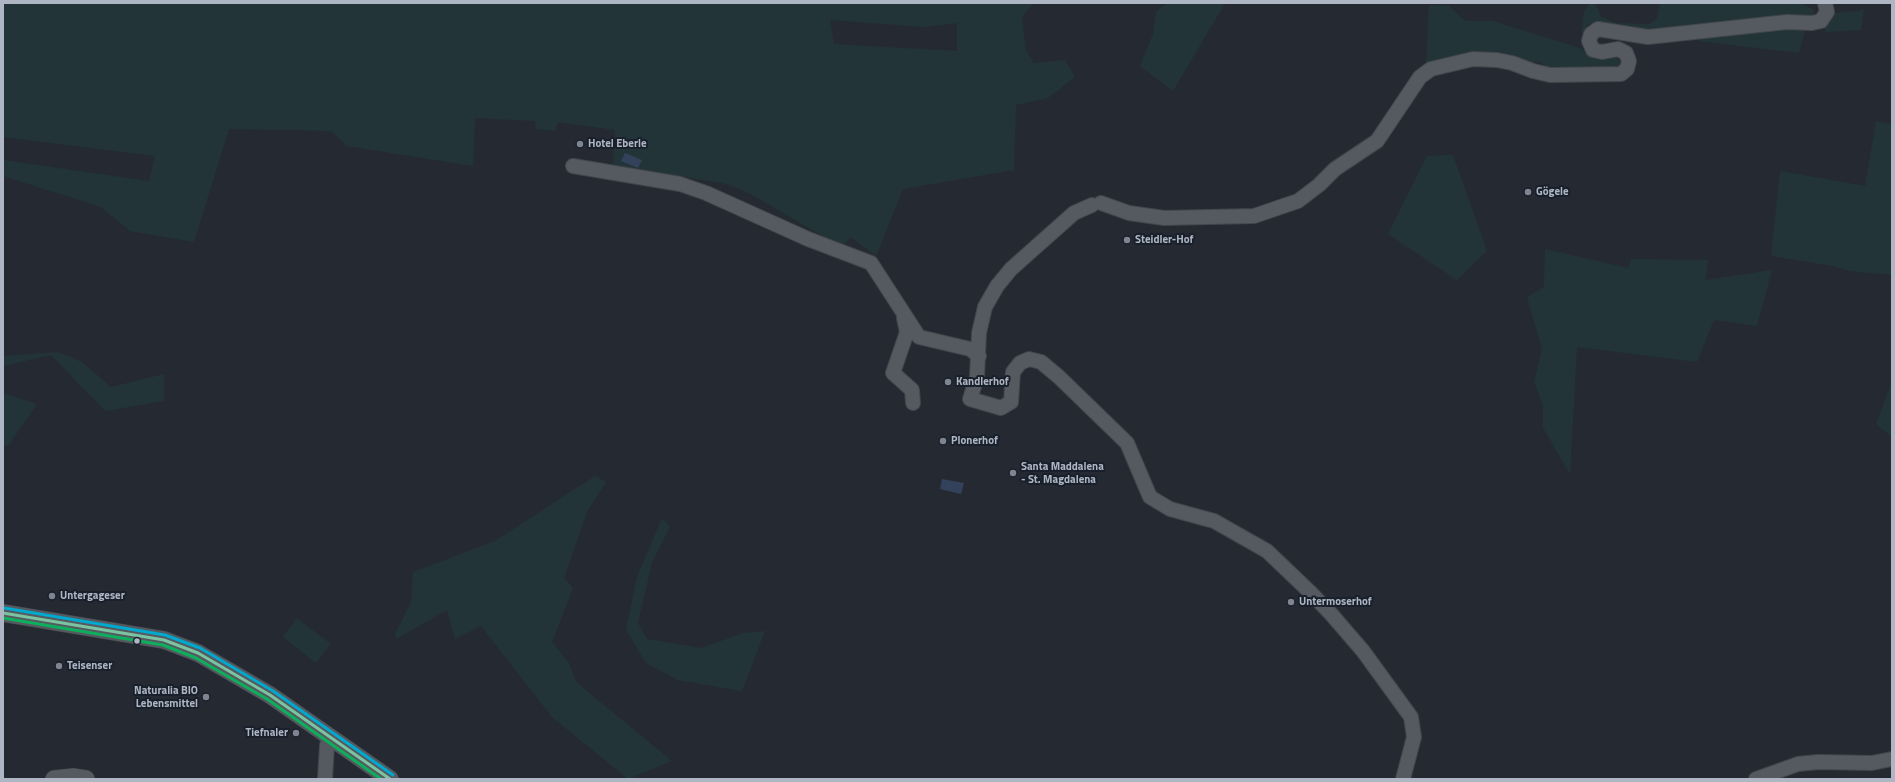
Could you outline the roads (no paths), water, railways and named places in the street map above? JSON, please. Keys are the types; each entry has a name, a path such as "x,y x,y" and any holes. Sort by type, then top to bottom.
{"street":[{"path":"1403,779 1414,737 1411,717 1363,651 1311,593 1267,551 1214,521 1170,509 1150,497 1127,443 1058,376 1041,362 1029,360 1020,363 1013,372 1011,402 1001,408 970,399 977,377 979,333 986,307 997,286 1011,269 1074,213 1097,204 1130,213 1164,218 1254,216 1298,201 1319,186 1335,169 1377,141 1420,77 1431,69 1473,59 1497,60 1512,63 1533,71 1550,75 1622,74 1627,69 1629,61 1626,53 1618,49 1602,52 1593,50 1589,41 1591,34 1598,29 1648,37 1787,22 1812,23 1821,21 1827,12 1825,3"},
{"path":"573,166 680,184 706,193 808,239 871,263 919,337 970,349 979,356"},
{"path":"905,315 904,318 907,332 893,373 912,390 913,403"},
{"path":"3,613 164,640 198,653 270,695 390,779"},
{"path":"325,779 327,746 331,738"},
{"path":"1756,779 1798,764 1818,762 1872,763 1892,759"},
{"path":"54,779 73,777 86,779"}],"water":[{"path":"625,153 642,160 638,168 621,161"},
{"path":"942,479 964,483 961,494 940,489"}],"place":[{"name":"Hotel Eberle","path":"580,144"},
{"name":"Gögele","path":"1528,192"},
{"name":"Steidler-Hof","path":"1127,240"},
{"name":"Kandlerhof","path":"948,382"},
{"name":"Plonerhof","path":"943,441"},
{"name":"Santa Maddalena - St. Magdalena","path":"1013,473"},
{"name":"Untergageser","path":"52,596"},
{"name":"Untermoserhof","path":"1291,602"},
{"name":"Teisenser","path":"59,666"},
{"name":"Naturalia BIO Lebensmittel","path":"206,697"},
{"name":"Tiefnaler","path":"296,733"}]}
